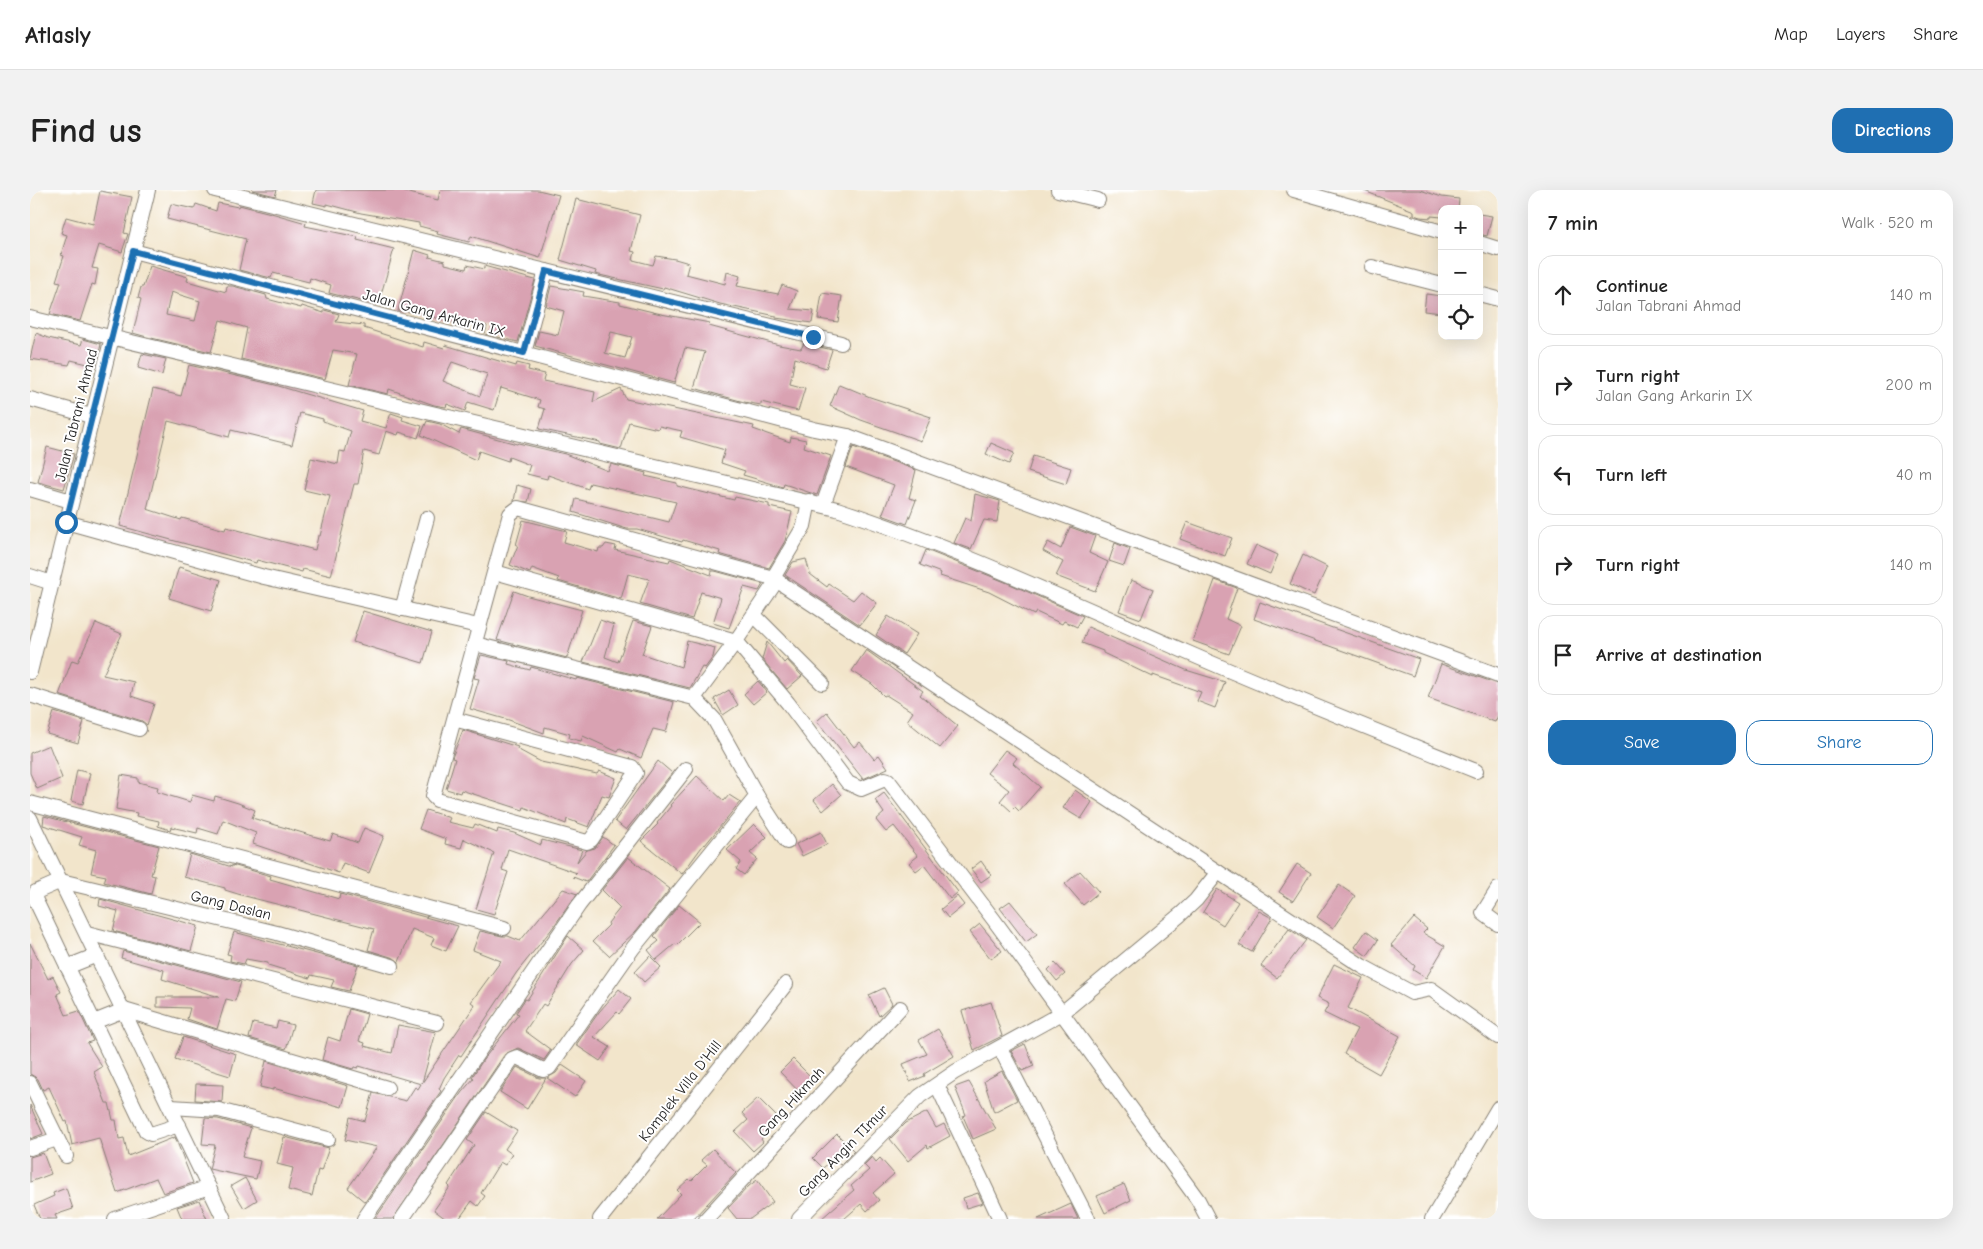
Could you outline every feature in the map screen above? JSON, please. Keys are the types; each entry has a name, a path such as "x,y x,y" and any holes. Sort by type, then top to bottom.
{"street":[{"name":"Jalan Tabrani Ahmad","path":"30,672 34,646 52,583 91,416 112,339 148,190"},
{"path":"215,190 841,343"},
{"path":"1058,190 1098,200"},
{"path":"1294,190 1438,231"},
{"path":"1483,244 1498,249"},
{"name":"Jalan Gang Arkarin IX","path":"133,251 814,429 848,436 1498,675"},
{"path":"1372,267 1438,284"},
{"path":"524,353 546,271"},
{"path":"1483,295 1498,299"},
{"path":"30,318 112,339 823,505 874,521 1021,580 1277,691 1476,771"},
{"path":"30,399 91,416"},
{"path":"823,505 848,436"},
{"path":"30,489 71,501"},
{"path":"694,698 754,615 804,526 809,501"},
{"path":"454,719 632,767 636,773 591,840 587,842 437,800 433,794 510,514 518,508 775,579 1362,966 1412,992 1431,989 1498,1037"},
{"path":"402,609 427,518"},
{"path":"66,522 264,577 478,626"},
{"path":"495,572 736,641 788,703 848,783 861,789 885,779 888,780 1062,1012 1198,1200 1208,1219"},
{"path":"30,576 52,583"},
{"path":"754,615 822,683"},
{"path":"475,644 694,698 714,719 757,796 788,842"},
{"path":"30,694 139,729"},
{"path":"364,1219 579,905 686,769"},
{"path":"402,1219 512,1060 517,1057 543,1070 548,1069 633,948 757,796"},
{"path":"30,803 504,928"},
{"path":"30,818 210,1186 224,1219"},
{"name":"Gang Angin TImur","path":"799,1219 909,1106 955,1072 1062,1012 1180,915 1196,900 1218,872"},
{"path":"61,881 36,892 34,896 146,1131 151,1134 179,1125"},
{"name":"Gang Daslan","path":"61,881 277,933 392,966"},
{"path":"1498,889 1484,913 1498,924"},
{"path":"87,932 437,1023"},
{"path":"67,967 98,955"},
{"name":"Komplek Villa D'Hill","path":"600,1219 786,984"},
{"name":"Gang Hikmah","path":"706,1219 900,1008"},
{"path":"94,1022 124,1010 387,1088"},
{"path":"1000,1048 1088,1219"},
{"path":"30,1083 66,1156"},
{"path":"936,1085 1000,1219"},
{"path":"171,1108 219,1110 328,1139"},
{"path":"1432,1219 1498,1108"},
{"path":"30,1148 57,1139"},
{"path":"115,1219 210,1186"}],"building":[{"path":"252,190 277,190 275,196"},
{"path":"316,190 406,190 405,192 438,200 440,190 538,190 559,195 540,258 471,236 469,242 437,234 438,231 419,226 419,223 361,213 327,204 327,206 313,203"},
{"path":"1362,190 1420,190 1442,197 1459,199 1458,205 1438,205 1438,217 1420,217 1414,215 1414,211"},
{"path":"100,191 132,197 124,233 128,234 122,252 99,245 92,268 98,269 95,285 92,284 80,321 50,314 61,282 56,281 64,256 61,255 67,235 61,233 66,217 93,224"},
{"path":"576,199 640,215 631,251 635,252 633,260 653,265 656,256 675,259 689,263 686,274 725,284 727,272 740,276 737,286 778,294 782,285 797,291 790,309 814,311 812,323 776,318 776,316 720,304 664,287 663,289 595,274 596,271 560,260"},
{"path":"218,203 238,207 239,205 271,213 306,223 305,226 358,237 357,240 394,249 378,305 329,293 331,285 310,278 309,282 273,273 271,278 239,270 246,239 167,219 171,204 194,209 196,204 216,211"},
{"path":"1483,215 1492,216 1487,236 1483,235"},
{"path":"414,250 430,255 429,257 445,261 445,264 466,269 467,265 484,269 484,266 535,280 518,342 485,334 487,326 455,317 453,323 410,310 410,312 398,311"},
{"path":"150,266 188,277 187,281 226,292 227,286 233,286 266,295 267,299 301,308 302,306 324,313 324,310 339,314 336,322 364,325 364,328 423,347 424,342 444,348 445,345 516,366 517,363 529,366 528,370 545,374 543,381 595,392 593,402 621,389 626,399 754,426 753,429 790,442 791,437 806,440 804,447 831,456 817,495 784,484 783,487 743,475 745,471 721,463 725,450 680,437 682,431 659,426 658,429 629,422 621,449 600,444 600,442 539,429 545,409 538,407 540,400 501,388 494,410 468,402 465,411 447,404 446,407 434,405 389,389 388,394 349,385 357,354 333,350 325,379 241,359 247,328 220,320 211,352 147,337 133,333 141,299 138,298 141,287 143,287","holes":["171,292 200,301 195,321 166,315","452,362 487,374 480,396 443,381"]},
{"path":"551,286 584,292 583,296 620,302 620,304 661,314 710,323 709,326 779,345 801,349 804,343 832,350 826,368 795,358 790,384 805,388 798,411 761,402 761,405 744,402 694,388 705,352 685,348 674,383 535,346 539,331 558,335 564,311 546,306","holes":["611,332 632,337 625,358 605,353"]},
{"path":"822,293 842,296 838,322 818,319"},
{"path":"1426,294 1438,296 1438,313 1424,311"},
{"path":"36,333 48,338 81,345 83,339 101,344 96,366 71,360 69,365 30,359"},
{"path":"142,354 166,359 162,375 138,368"},
{"path":"189,365 275,385 363,411 360,421 386,428 391,413 403,417 402,420 422,426 418,438 399,432 398,435 386,431 379,455 364,451 358,484 354,484 331,576 303,569 302,572 257,560 256,563 120,526 153,389 181,396","holes":["300,413 323,419 323,421 351,431 345,452 340,451 338,464 311,458 304,490 330,496 315,550 226,527 225,530 182,518 181,520 147,509 168,421 229,437 231,430 292,445"]},
{"path":"839,384 870,397 931,417 921,441 861,420 830,406"},
{"path":"427,421 440,424 459,434 461,429 565,454 608,471 611,464 646,473 645,476 677,483 677,486 734,500 735,497 769,504 769,507 792,512 785,541 769,568 719,554 720,551 683,540 682,542 637,529 627,529 573,512 576,499 669,522 676,502 590,483 588,489 548,475 547,479 527,474 530,465 509,457 508,461 479,451 476,460 421,435"},
{"path":"991,443 1014,453 1009,464 986,454"},
{"path":"47,447 74,454 64,489 38,482"},
{"path":"853,447 916,470 909,498 916,500 907,524 882,515 894,485 846,467"},
{"path":"1033,456 1071,468 1066,484 1028,472"},
{"path":"517,485 531,489 528,502 514,501"},
{"path":"975,494 1000,501 997,522 984,520 971,549 954,543 965,518 971,521"},
{"path":"523,520 567,531 564,542 598,552 599,548 603,548 606,544 616,546 615,550 669,562 670,559 711,575 712,571 715,571 763,584 759,591 744,587 729,628 713,623 721,598 701,592 692,619 640,604 649,579 628,574 621,599 558,581 559,578 532,568 530,573 510,565 518,545 516,545"},
{"path":"1187,522 1232,538 1225,556 1180,539"},
{"path":"1070,527 1095,536 1089,553 1108,562 1095,591 1056,576 1063,562 1043,551 1048,542 1061,549"},
{"path":"1115,543 1130,549 1124,566 1109,561"},
{"path":"1256,545 1278,555 1270,574 1247,564"},
{"path":"926,550 1083,616 1077,627 1064,621 1062,624 1036,612 1034,615 989,592 940,576 941,573 920,565"},
{"path":"1303,555 1327,567 1314,595 1290,584"},
{"path":"806,559 810,574 827,587 829,584 853,600 861,591 877,603 860,625 785,575 793,562"},
{"path":"179,567 221,580 211,611 169,598"},
{"path":"1131,580 1153,589 1141,619 1119,611"},
{"path":"1215,580 1237,588 1226,619 1241,626 1229,654 1193,641"},
{"path":"514,591 582,610 567,658 497,640"},
{"path":"1260,602 1419,659 1413,676 1254,619"},
{"path":"363,611 432,632 423,663 353,642"},
{"path":"888,616 917,634 904,654 876,635"},
{"path":"600,620 614,625 605,657 618,662 633,621 652,626 642,654 681,667 687,641 715,648 713,657 705,668 702,667 690,688 583,662"},
{"path":"96,623 122,634 103,675 134,682 131,696 154,704 147,725 142,721 59,695 72,660 78,662"},
{"path":"1088,627 1186,670 1225,682 1215,708 1197,701 1201,692 1153,675 1153,677 1103,653 1103,651 1082,643"},
{"path":"767,642 784,663 787,660 802,676 787,689 762,659"},
{"path":"866,650 923,691 920,695 958,726 940,748 907,721 913,712 886,695 884,696 872,684 852,671"},
{"path":"481,655 509,661 508,664 530,670 531,667 576,680 577,678 674,702 666,732 653,729 641,758 620,749 618,752 583,736 581,741 569,738 570,734 545,727 544,733 509,720 470,709 479,679 474,678"},
{"path":"1441,664 1498,684 1498,715 1495,722 1428,698"},
{"path":"758,681 767,692 753,704 744,694"},
{"path":"729,690 738,705 723,715 714,699"},
{"path":"54,712 84,721 78,743 47,734"},
{"path":"827,712 854,747 860,742 874,759 879,755 888,768 863,779 817,721"},
{"path":"463,730 518,747 517,749 541,762 597,774 599,771 616,778 609,797 602,795 589,827 567,819 566,824 524,807 523,810 461,790 460,793 446,789 455,759 452,758"},
{"path":"49,745 62,778 37,789 30,773 30,753"},
{"path":"1005,750 1017,758 1013,763 1040,787 1019,811 1015,807 1011,811 1000,801 1009,790 987,773"},
{"path":"658,761 672,773 626,830 615,821"},
{"path":"77,770 90,773 83,804 71,801"},
{"path":"121,775 138,778 138,782 158,787 157,792 190,802 192,795 214,801 215,796 238,803 255,810 252,818 330,841 333,834 358,843 364,828 384,836 369,873 343,863 339,873 253,844 256,833 223,820 218,834 198,828 197,833 171,827 170,830 158,826 159,821 136,816 137,813 116,809"},
{"path":"697,776 724,801 729,795 740,802 704,844 682,874 641,841 658,824 670,805"},
{"path":"832,784 841,795 823,811 814,800"},
{"path":"1075,790 1092,802 1081,819 1063,808"},
{"path":"884,793 958,892 950,899 924,865 916,871 909,863 918,856 894,826 886,832 876,820 884,813 875,800"},
{"path":"426,810 450,818 448,822 473,828 475,824 497,833 498,829 514,833 541,845 542,840 582,850 577,862 587,850 595,848 603,837 614,845 586,882 573,877 577,873 508,849 502,870 508,872 494,914 476,909 494,853 464,839 461,848 445,844 446,839 419,829"},
{"path":"44,816 159,846 151,875 155,876 151,894 104,882 106,876 91,873 96,850 79,845 82,837 43,825"},
{"path":"754,824 767,837 750,853 757,859 744,875 736,869 741,862 727,850"},
{"path":"821,832 827,844 802,856 796,844"},
{"path":"190,854 232,867 232,865 271,876 270,879 339,899 340,894 458,926 446,951 431,945 434,938 412,929 399,962 394,958 368,950 374,929 241,895 225,890 225,888 184,877"},
{"path":"628,857 670,889 636,931 609,956 593,941 609,925 608,923 620,908 602,890"},
{"path":"981,861 991,875 981,882 971,869"},
{"path":"1297,864 1311,873 1293,901 1279,892"},
{"path":"1080,871 1099,892 1083,905 1065,884"},
{"path":"1339,885 1355,896 1333,928 1317,917"},
{"path":"563,889 577,894 517,972 461,1056 459,1055 444,1078 439,1089 441,1091 365,1202 348,1188 377,1147 345,1140 350,1117 365,1121 373,1093 406,1101 415,1087 418,1089 421,1084 359,1066 353,1069 322,1060 328,1037 340,1041 349,1009 367,1014 359,1041 365,1043 364,1046 392,1053 398,1025 436,1032 422,1083 475,1005 471,1002 501,961 473,950 480,931 508,936 520,941"},
{"path":"1217,889 1238,902 1223,925 1203,912"},
{"path":"957,896 964,905 948,918 941,909"},
{"path":"100,899 198,926 191,951 113,931 118,911 99,906"},
{"path":"1010,901 1037,934 1026,942 1000,908"},
{"path":"679,905 700,922 677,945 675,944 656,960 648,950 659,941 654,936"},
{"path":"1259,911 1272,918 1252,952 1239,945"},
{"path":"1414,918 1427,929 1423,933 1445,946 1426,978 1413,970 1415,966 1391,945"},
{"path":"980,924 1002,951 991,959 970,932"},
{"path":"1289,929 1306,940 1277,978 1261,966"},
{"path":"1366,931 1378,940 1367,956 1355,947"},
{"path":"234,932 358,965 349,991 331,987 334,980 311,975 310,978 268,965 268,963 246,959 244,964 230,961 231,955 227,954"},
{"path":"568,936 584,950 572,964 546,1006 543,1004 525,1031 551,1050 544,1060 518,1048 505,1054 393,1219 375,1219 462,1092 474,1078 472,1077 483,1060 519,1014 516,1013 525,999 527,1000"},
{"path":"30,943 48,979 53,976 61,992 57,994 66,1015 79,1011 93,1041 87,1043 102,1067 94,1072 106,1103 109,1103 113,1120 116,1120 119,1139 124,1138 128,1156 175,1137 193,1183 163,1193 156,1178 117,1193 99,1138 72,1145 67,1121 65,1122 49,1087 43,1090 38,1079 30,1074"},
{"path":"123,951 241,982 235,1001 226,999 217,1029 187,1019 190,1008 157,1007 157,997 219,997 162,979 164,970 121,958"},
{"path":"650,956 661,967 644,982 635,972"},
{"path":"1055,963 1065,974 1057,981 1048,970"},
{"path":"1334,964 1363,978 1348,1008 1400,1036 1379,1074 1344,1054 1357,1029 1324,1013 1329,1004 1317,998"},
{"path":"884,988 892,1004 879,1016 869,995"},
{"path":"619,989 631,999 619,1014 617,1012 594,1037 610,1047 600,1061 576,1045 599,1012"},
{"path":"991,1002 1002,1036 974,1050 962,1011"},
{"path":"278,1021 293,1025 286,1049 249,1038 253,1023 276,1028"},
{"path":"938,1029 954,1056 924,1074 925,1076 910,1082 903,1064 927,1054 919,1040"},
{"path":"183,1037 236,1054 230,1076 175,1059"},
{"path":"1025,1044 1034,1066 1022,1071 1011,1051"},
{"path":"793,1059 816,1082 802,1095 780,1072"},
{"path":"266,1061 348,1086 342,1107 273,1088 273,1090 260,1087"},
{"path":"562,1065 586,1081 575,1097 547,1078 556,1073"},
{"path":"517,1067 539,1078 546,1078 527,1109 500,1092"},
{"path":"1002,1071 1017,1100 994,1112 984,1081"},
{"path":"969,1082 996,1129 973,1139 963,1116 966,1115 955,1087"},
{"path":"196,1084 223,1085 222,1102 195,1100"},
{"path":"758,1098 780,1120 761,1139 763,1142 753,1151 735,1132 748,1120 742,1113"},
{"path":"30,1105 43,1134 30,1139"},
{"path":"486,1112 517,1131 505,1149 512,1154 505,1165 500,1162 481,1193 485,1196 478,1206 472,1201 459,1219 446,1219 434,1210 450,1187 448,1185 474,1145 467,1140"},
{"path":"927,1112 936,1128 944,1124 950,1136 928,1148 927,1145 908,1161 890,1139 906,1123"},
{"path":"205,1118 218,1119 251,1128 242,1157 260,1161 256,1179 209,1169 215,1145 202,1144"},
{"path":"837,1134 854,1151 840,1165 834,1158 823,1168 813,1158"},
{"path":"284,1137 329,1148 321,1171 318,1170 312,1196 288,1190 293,1168 277,1164"},
{"path":"713,1149 736,1173 693,1219 657,1219 681,1194 677,1190 689,1179 691,1181 707,1165 701,1160"},
{"path":"43,1153 51,1174 30,1182 30,1157"},
{"path":"872,1157 876,1162 880,1158 894,1174 873,1193 879,1200 867,1211 861,1204 844,1219 821,1219 854,1190 851,1186 869,1170 864,1165"},
{"path":"245,1178 257,1200 244,1208 231,1186"},
{"path":"757,1180 773,1202 750,1219 737,1219 728,1208"},
{"path":"1124,1184 1131,1200 1105,1213 1097,1196"},
{"path":"66,1188 73,1209 55,1215 57,1219 40,1219 34,1205 54,1196 53,1193"},
{"path":"978,1193 983,1203 966,1208 963,1198"},
{"path":"199,1200 207,1219 182,1219 177,1207"},
{"path":"1071,1204 1078,1219 1038,1219"}],"route":[{"path":"66,522 133,251 524,353 546,271 813,337"}]}
